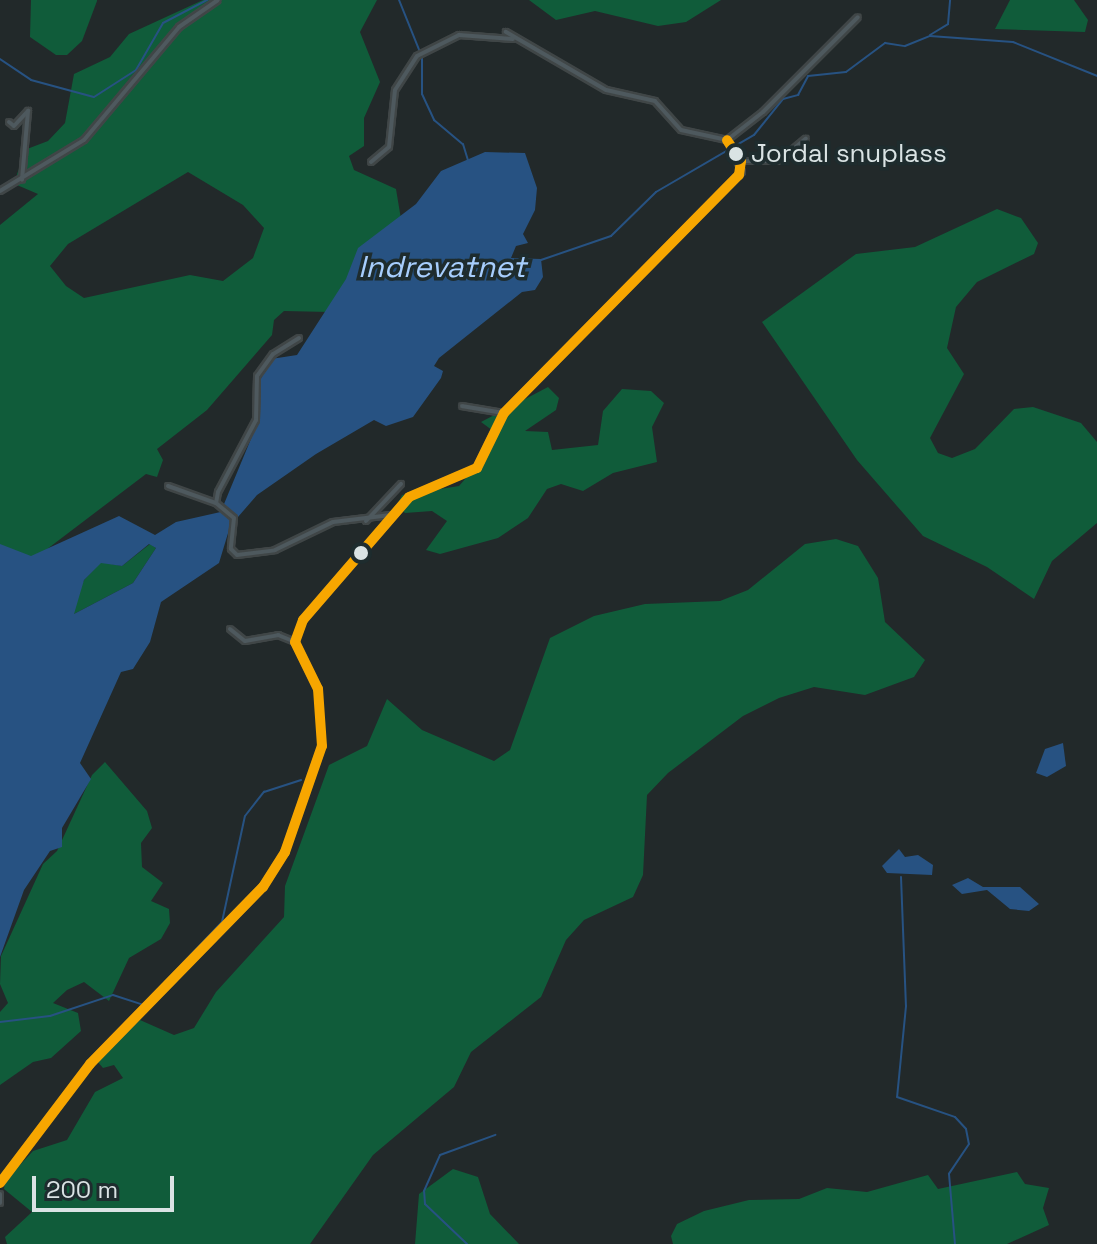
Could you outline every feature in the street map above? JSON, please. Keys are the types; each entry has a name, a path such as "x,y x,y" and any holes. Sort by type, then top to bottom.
{"street":[{"path":"0,191 84,140 179,27 218,0"},
{"path":"727,140 763,112 858,17"},
{"path":"295,642 303,620 394,515 421,490 477,468 504,413 739,175 741,161 727,140 681,130 652,100 606,90 506,32"},
{"path":"371,162 389,147 395,90 419,54 459,35 515,39"},
{"path":"9,122 14,126 28,111 22,180"},
{"path":"741,161 779,161 806,138"},
{"path":"216,503 256,420 257,376 273,354 299,338"},
{"path":"462,406 504,413"},
{"path":"366,521 401,484"},
{"path":"168,486 226,509 235,523 231,549 237,555 278,549 333,522 366,521 394,515"},
{"path":"0,1183 90,1064 263,887 285,852 322,738 318,689 295,642 278,635 245,641 230,629"},
{"path":"0,1194 0,1203"}],"green space":[{"path":"31,0 97,1 82,41 67,55 56,55 30,37"},
{"path":"203,0 377,0 360,32 380,82 364,118 364,146 349,156 354,170 396,189 401,219 330,312 284,311 274,320 272,335 207,410 157,449 163,460 157,477 146,474 34,559 0,550 0,225 38,194 17,185 17,174 27,149 48,141 65,123 74,74 110,57 129,34","holes":["188,172 243,205 264,228 253,258 223,281 190,275 84,298 66,286 50,266 68,244"]},
{"path":"529,0 721,0 686,22 658,26 595,11 556,20"},
{"path":"1010,0 1074,0 1088,20 1085,32 995,29"},
{"path":"997,209 1021,218 1038,243 1034,254 977,282 956,307 947,348 964,374 930,438 938,453 952,458 975,449 1014,409 1033,407 1081,423 1097,442 1097,523 1052,561 1034,599 987,567 923,536 857,460 762,322 856,254 915,247"},
{"path":"548,387 559,398 556,410 525,431 548,432 552,450 598,445 603,411 622,389 651,391 664,403 652,427 657,462 613,473 583,491 561,484 547,489 528,518 498,538 440,554 426,550 447,521 432,511 405,513 397,505 402,495 459,486 491,449 496,433 481,422"},
{"path":"836,539 858,546 878,578 885,622 925,660 914,677 865,695 814,687 779,698 743,716 668,773 647,795 643,875 633,897 584,920 566,940 541,997 471,1052 454,1087 373,1155 310,1244 7,1244 5,1237 32,1212 4,1189 5,1181 33,1151 67,1140 95,1092 123,1078 114,1065 103,1068 97,1061 140,1020 174,1035 194,1028 216,992 284,917 285,886 329,765 367,746 387,699 422,730 494,761 510,750 550,638 594,616 645,604 720,601 748,590 805,544"},
{"path":"150,544 156,548 133,583 74,614 71,608 84,580 101,562 122,566"},
{"path":"105,762 147,811 152,828 141,843 142,867 163,883 151,901 169,909 170,923 161,939 129,958 109,1001 84,982 67,990 53,1003 78,1013 81,1031 51,1058 33,1062 0,1085 0,1012 8,1003 0,984 1,956 43,864 57,851 92,775"},
{"path":"453,1169 478,1177 490,1214 519,1244 415,1244 419,1194"},
{"path":"1017,1172 1025,1184 1049,1188 1043,1208 1049,1225 1007,1244 673,1244 671,1236 677,1224 704,1211 749,1200 799,1199 827,1188 867,1192 928,1175 938,1189"}],"water":[{"name":"Indrevatnet","path":"485,152 525,153 537,188 535,210 523,234 528,243 516,246 511,258 541,259 543,277 535,290 522,292 439,358 434,366 443,371 441,378 413,417 386,426 374,420 316,454 257,495 238,517 224,504 260,417 255,390 271,359 297,355 346,279 358,248 416,204 441,171"},
{"path":"225,511 232,520 219,563 161,602 150,642 133,669 121,672 80,763 91,779 62,828 62,847 50,851 24,890 0,957 0,544 31,556 119,516 155,535 176,522","holes":["149,544 156,548 133,583 74,614 84,580 101,563 122,566"]},
{"path":"1063,743 1066,766 1047,777 1036,773 1045,749"},
{"path":"899,849 905,857 918,855 933,865 932,875 887,873 882,866"},
{"path":"968,878 983,887 1020,887 1039,904 1029,911 1010,909 987,890 962,894 952,885"}],"waterway":[{"path":"0,59 31,80 94,97 136,70 163,23 207,0"},
{"path":"399,0 422,57 422,94 434,120 463,144 468,160"},
{"path":"930,35 948,24 950,0"},
{"path":"541,260 611,236 656,192 754,135 783,99 798,95 808,76 846,72 885,43 905,46 930,36 1013,42 1097,76"},
{"path":"0,1022 50,1016 113,995 143,1005 222,922 245,816 264,792 301,780"},
{"path":"901,877 906,1006 897,1097 955,1117 966,1129 969,1144 949,1174 955,1244"},
{"path":"467,1244 425,1204 424,1191 440,1155 495,1135"}],"transit line":[{"path":"0,1183 90,1064 263,887 285,852 322,746 318,689 295,642 303,620 409,497 477,468 504,413 739,175 741,161 727,140"}],"place":[{"name":"Jordal snuplass","path":"736,154"}]}
